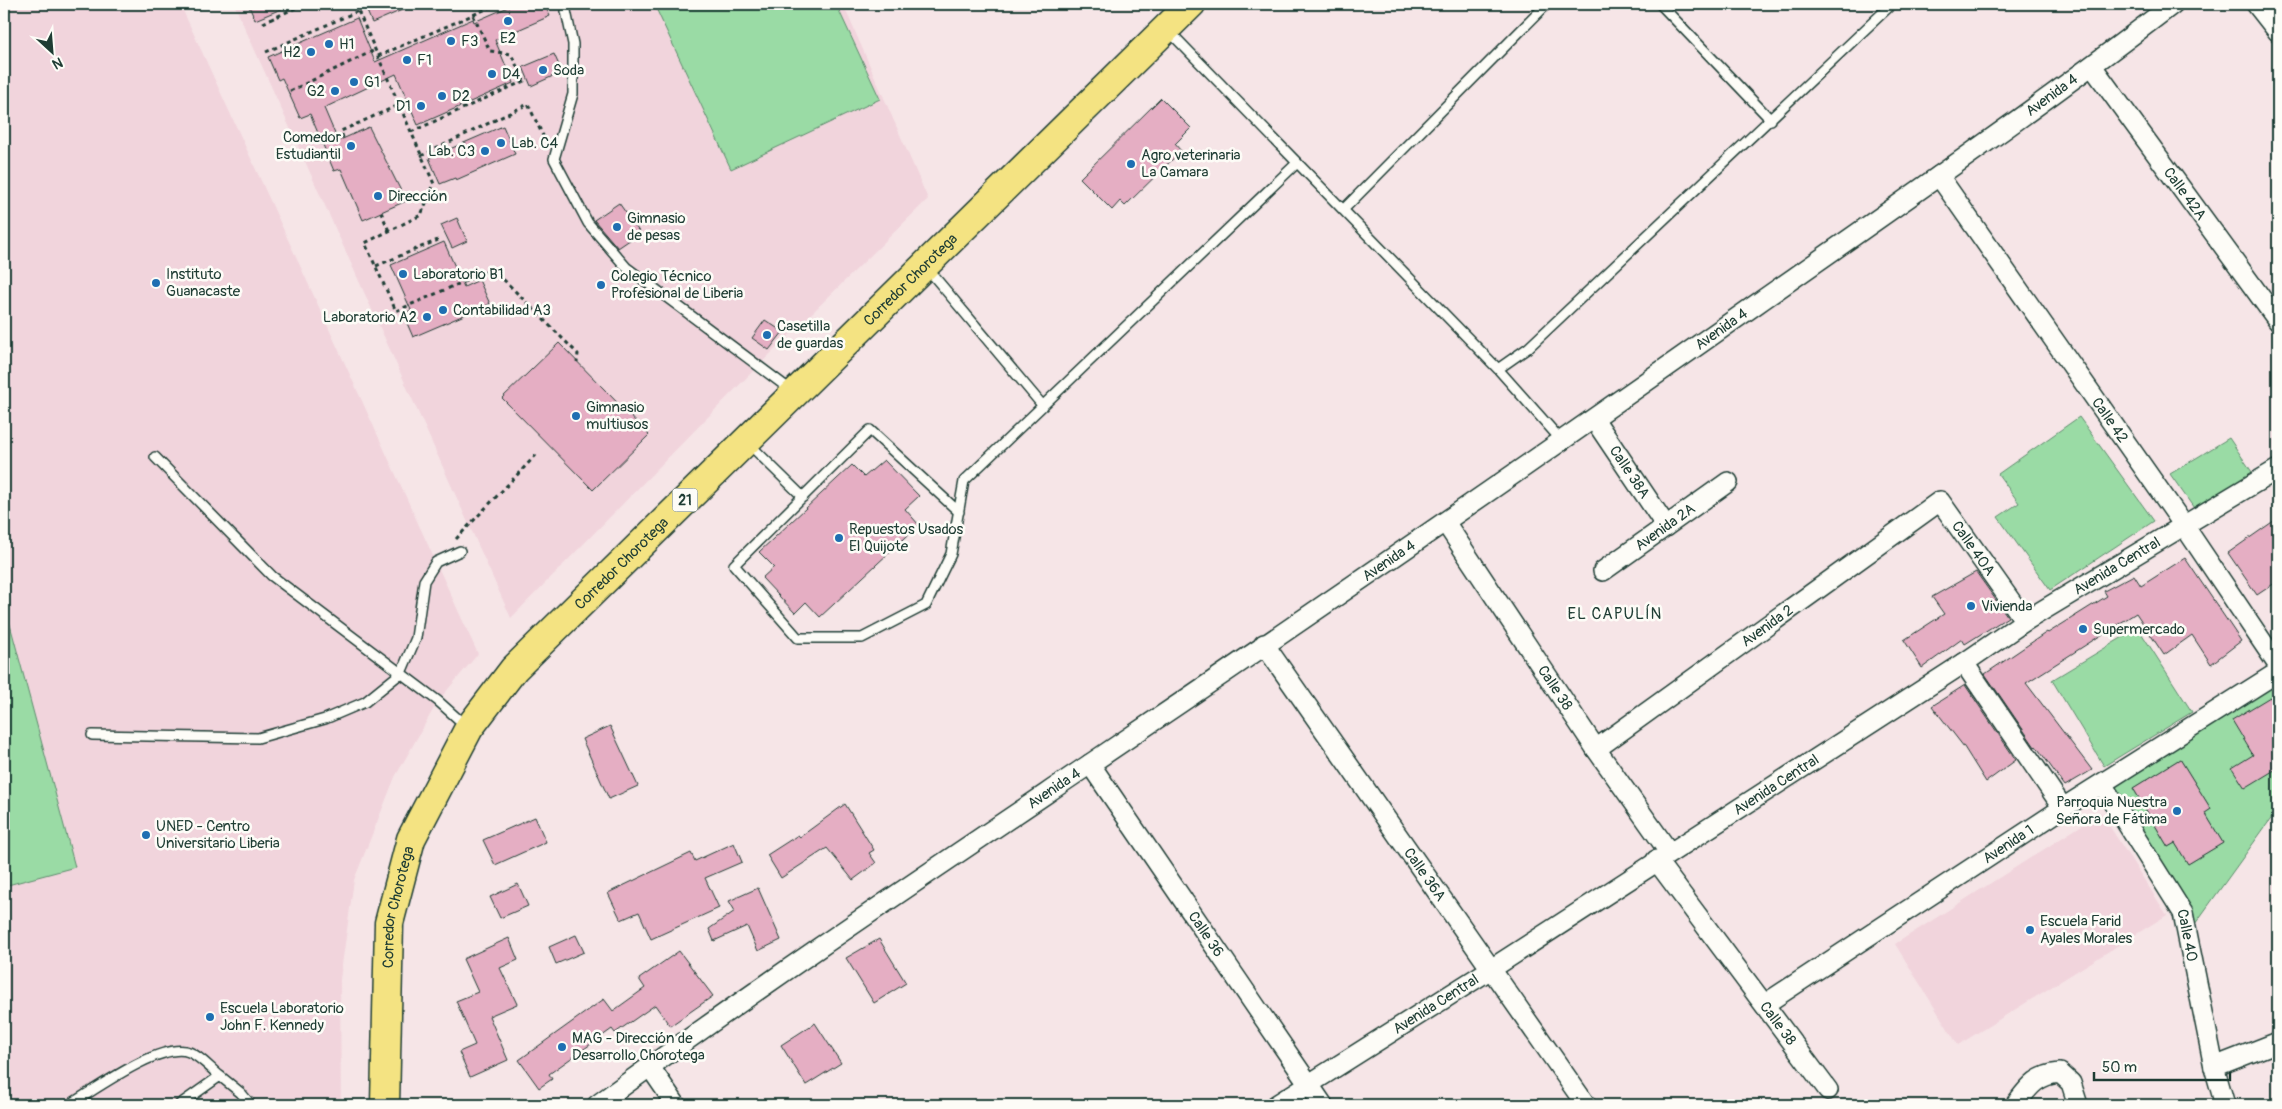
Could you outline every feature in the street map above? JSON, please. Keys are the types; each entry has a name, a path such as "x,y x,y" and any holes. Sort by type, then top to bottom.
{"main road":[{"name":"Corredor Chorotega","path":"385,1105 389,924 410,838 469,728 514,669 1191,4"}],"street":[{"name":"Avenida 4","path":"597,1105 942,863 1594,419 1940,176 2174,4"},
{"path":"2256,4 2278,32"},
{"name":"Calle 42A","path":"2092,66 2278,321"},
{"name":"Calle 42","path":"1940,176 2183,524 2278,665"},
{"name":"Calle 38A","path":"1594,419 1666,526"},
{"name":"Avenida Central","path":"1276,1105 1491,969 1964,663 2025,621 2183,524 2278,469"},
{"name":"Avenida 2A","path":"1603,571 1728,482"},
{"name":"Calle 40A","path":"1940,501 2025,621"},
{"name":"Avenida 2","path":"1596,749 1940,501"},
{"name":"Calle 38","path":"1444,522 1596,749 1663,856 1828,1090"},
{"name":"Calle 36A","path":"1264,644 1586,1105"},
{"path":"1964,663 2063,808"},
{"name":"Avenida 1","path":"1766,1004 2063,808 2278,672"},
{"name":"Calle 36","path":"1090,764 1323,1105"},
{"name":"Calle 40","path":"2102,784 2183,914 2214,1067 2225,1105"},
{"path":"2214,1067 2278,1042"},
{"path":"650,1067 676,1105"},
{"path":"2015,1105 2030,1086 2045,1074 2060,1073 2071,1083 2078,1105"}],"lane":[{"path":"568,4 566,11 573,44 573,94 554,159 588,223 626,267 794,393"},
{"path":"1343,210 1547,4"},
{"path":"1660,4 1771,120"},
{"path":"1498,369 1528,348 1892,4"},
{"path":"1166,28 1498,369 1562,441"},
{"path":"958,512 870,430 734,565 798,638 862,638 926,605 951,554 964,481 1297,163"},
{"path":"924,265 1043,406"},
{"path":"746,440 803,497"},
{"path":"156,457 272,576 438,701 469,728"},
{"path":"92,735 258,738 325,719 365,702 401,673 416,638 424,581 436,562 460,551"},
{"path":"71,1104 148,1058 170,1050 190,1052 220,1076 251,1105"},
{"path":"179,1105 220,1076"}],"path":[{"path":"263,23 304,4"},
{"path":"355,4 434,184 421,215 364,242 396,311 493,269 578,354 578,362"},
{"path":"484,4 486,9"},
{"path":"378,56 498,4"},
{"path":"266,52 358,10"},
{"path":"473,15 490,51 510,54 524,80"},
{"path":"290,91 375,50"},
{"path":"411,132 524,80 528,80"},
{"path":"421,156 528,104 554,159"},
{"path":"344,138 341,131 399,105"},
{"path":"381,212 389,231"},
{"path":"376,266 438,240"},
{"path":"456,540 537,454"}],"shaded area":[{"name":"Instituto Guanacaste","path":"4,4 180,4 478,654 438,701 395,777 354,880 340,979 341,1105 4,1105"},
{"name":"Colegio Técnico Profesional de Liberia","path":"234,4 843,4 928,199 753,371 511,618"},
{"name":"Escuela Farid Ayales Morales","path":"2101,813 2167,915 1958,1045 1895,944"}],"green space":[{"path":"654,4 836,4 880,99 731,169"},
{"path":"2079,417 2154,521 2050,590 1998,517 2019,503 1998,474"},
{"path":"2229,438 2254,475 2196,511 2170,474"},
{"path":"9,621 75,867 4,886 4,623"},
{"path":"2138,628 2192,712 2104,766 2052,680"},
{"path":"2278,680 2278,809 2195,924 2111,787","holes":["2180,759 2211,809 2205,813 2223,843 2188,864 2175,843 2168,847 2133,788"]}],"building":[{"path":"248,4 293,4 255,20"},
{"path":"364,4 416,4 372,23"},
{"path":"515,4 544,4 550,16 495,40 513,83 418,125 396,74 324,108 338,141 369,127 406,201 363,220 341,169 334,171 310,114 300,118 282,78 278,80 268,57 357,18 375,62 473,19 474,22"},
{"name":"Soda","path":"554,54 562,72 531,86 523,67"},
{"name":"Agro veterinaria La Camara","path":"1161,98 1191,128 1175,144 1181,151 1125,206 1120,201 1112,210 1080,178"},
{"path":"503,126 515,154 456,180 455,178 440,184 429,158"},
{"name":"Gimnasio de pesas","path":"619,203 640,233 618,248 594,220"},
{"path":"457,218 467,241 452,248 441,225"},
{"path":"444,242 464,287 479,280 490,304 413,337 403,314 411,310 391,265"},
{"name":"Casetilla de guardas","path":"765,320 783,332 769,350 752,338"},
{"name":"Gimnasio multiusos","path":"559,343 649,435 593,490 502,398"},
{"name":"Repuestos Usados El Quijote","path":"884,460 919,496 905,509 919,525 820,617 806,602 795,613 762,578 774,567 759,552 852,465 864,477"},
{"path":"2278,518 2278,581 2257,595 2228,553"},
{"path":"2185,558 2241,641 2211,664 2192,635 2164,655 2136,613 2026,683 2092,770 2065,786 2035,747 1985,674 2047,632 2107,596 2104,591 2134,575 2141,586"},
{"name":"Vivienda","path":"1976,572 2008,617 1965,644 1962,639 1922,668 1904,640 1944,614 1932,597"},
{"path":"1965,685 2016,760 1986,782 1964,747 1932,706"},
{"path":"2270,697 2278,710 2278,768 2245,788 2232,768 2253,755 2232,720"},
{"path":"610,726 638,786 609,799 582,739"},
{"name":"Parroquia Nuestra Señora de Fátima","path":"2180,759 2211,809 2205,813 2223,843 2188,864 2175,843 2168,847 2133,788"},
{"path":"845,804 874,850 869,853 876,863 853,880 827,848 781,878 767,855 798,835 800,837"},
{"path":"535,817 546,842 495,865 483,840"},
{"path":"734,843 742,862 705,878 719,908 651,939 639,912 621,920 608,893 691,853 695,861"},
{"path":"518,884 528,906 500,918 490,897"},
{"path":"758,888 781,940 758,951 747,926 714,941 709,929 735,911 729,901"},
{"path":"576,935 584,952 556,964 549,947"},
{"path":"509,938 518,960 500,968 517,1004 489,1016 508,1060 470,1077 459,1052 475,1045 456,1001 478,992 463,959"},
{"path":"879,939 906,983 874,1003 846,958"},
{"path":"679,951 713,996 670,1026 655,1005 615,1033 612,1029 549,1074 552,1079 539,1088 519,1060 604,999 613,1011 645,988 639,979"},
{"path":"815,1023 841,1063 806,1085 781,1045"}],"place":[{"name":"E2","path":"508,21"},
{"name":"F3","path":"451,41"},
{"name":"H1","path":"329,44"},
{"name":"H2","path":"311,52"},
{"name":"F1","path":"407,60"},
{"name":"Soda","path":"543,70"},
{"name":"D4","path":"492,74"},
{"name":"G1","path":"354,82"},
{"name":"G2","path":"335,91"},
{"name":"D2","path":"442,96"},
{"name":"D1","path":"421,106"},
{"name":"Lab. C4","path":"501,143"},
{"name":"Comedor Estudiantil","path":"351,146"},
{"name":"Lab. C3","path":"485,151"},
{"name":"Agro veterinaria La Camara","path":"1131,164"},
{"name":"Dirección","path":"378,196"},
{"name":"Gimnasio de pesas","path":"617,227"},
{"name":"Laboratorio B1","path":"403,274"},
{"name":"Instituto Guanacaste","path":"156,283"},
{"name":"Colegio Técnico Profesional de Liberia","path":"601,285"},
{"name":"Contabilidad A3","path":"443,310"},
{"name":"Laboratorio A2","path":"427,317"},
{"name":"Casetilla de guardas","path":"767,335"},
{"name":"Gimnasio multiusos","path":"576,416"},
{"name":"Repuestos Usados El Quijote","path":"839,538"},
{"name":"Vivienda","path":"1971,606"},
{"name":"Supermercado","path":"2083,629"},
{"name":"Parroquia Nuestra Señora de Fátima","path":"2177,811"},
{"name":"UNED - Centro Universitario Liberia","path":"146,835"},
{"name":"Escuela Farid Ayales Morales","path":"2030,930"},
{"name":"Escuela Laboratorio John F. Kennedy","path":"210,1017"},
{"name":"MAG - Dirección de Desarrollo Chorotega","path":"562,1047"}],"district":[{"name":"EL CAPULÍN","path":"1615,614"}]}
